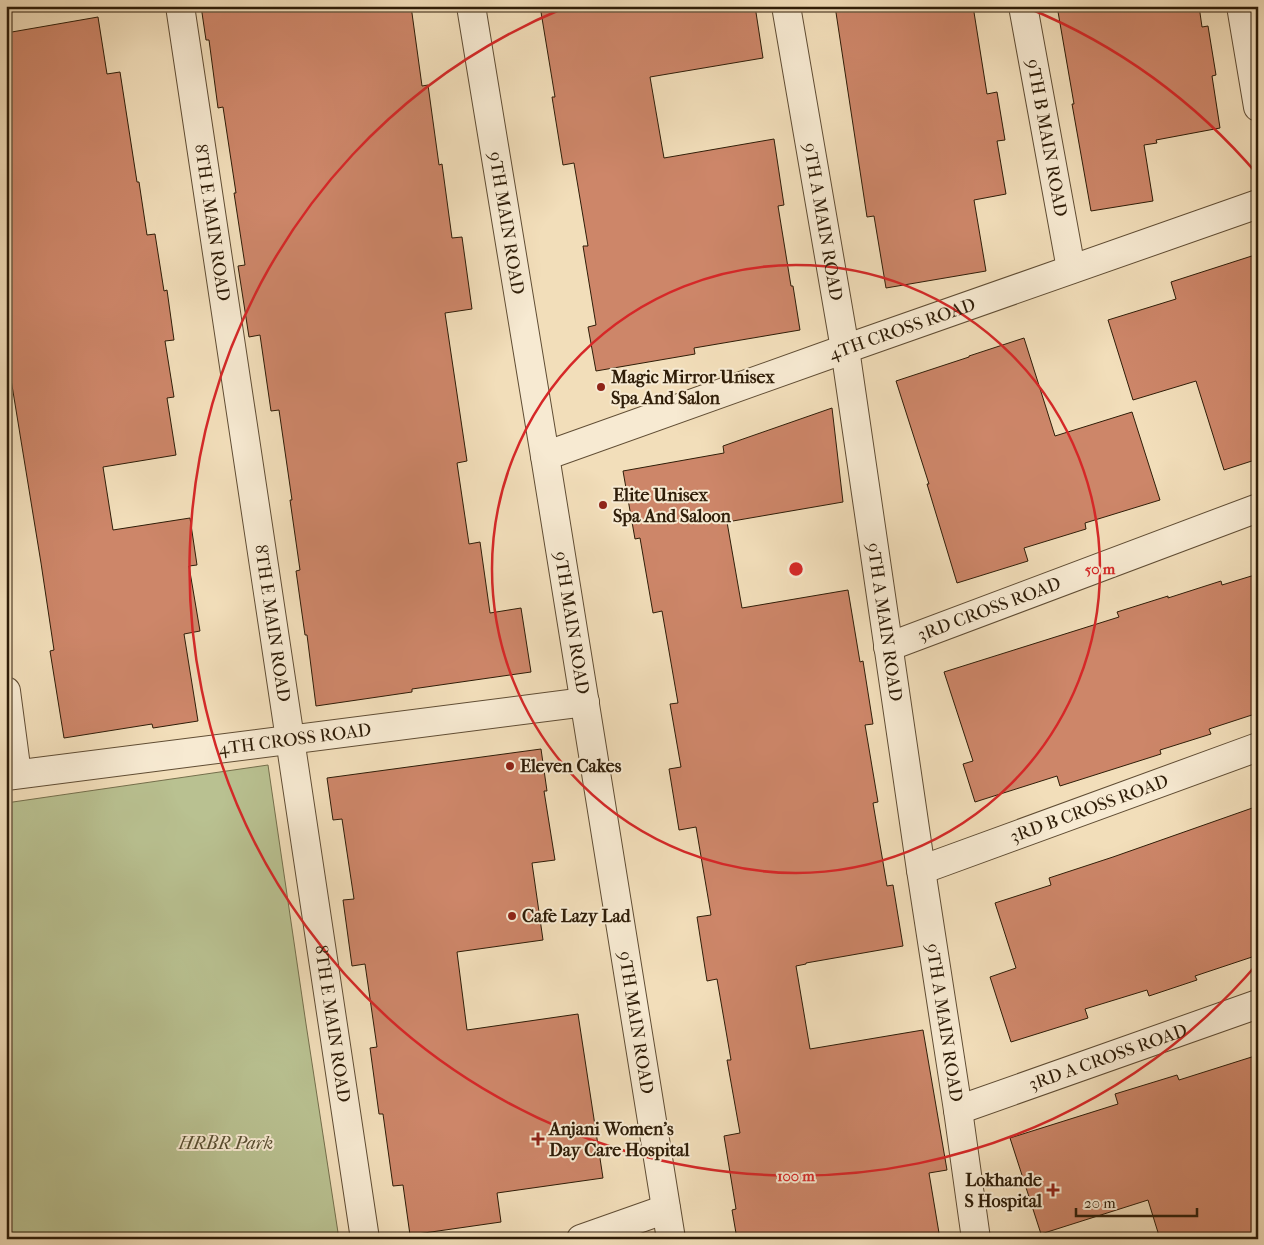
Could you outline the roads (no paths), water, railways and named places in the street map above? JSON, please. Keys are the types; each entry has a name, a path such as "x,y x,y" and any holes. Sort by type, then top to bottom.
{"street":[{"name":"8TH E MAIN ROAD","path":"180,6 365,1239"},
{"name":"9TH MAIN ROAD","path":"471,6 671,1239"},
{"name":"9TH A MAIN ROAD","path":"786,6 845,349 976,1239"},
{"name":"9TH B MAIN ROAD","path":"1023,6 1071,269"},
{"path":"1241,6 1258,107"},
{"name":"4TH CROSS ROAD","path":"545,456 1258,204"},
{"name":"3RD CROSS ROAD","path":"888,647 1258,508"},
{"path":"6,691 12,775"},
{"name":"4TH CROSS ROAD","path":"12,775 585,702"},
{"name":"3RD B CROSS ROAD","path":"921,870 1258,748"},
{"name":"3RD A CROSS ROAD","path":"958,1110 1258,1004"},
{"path":"581,1239 666,1209"}],"place":[{"name":"Magic Mirror Unisex Spa And Salon","path":"601,387"},
{"name":"Elite Unisex Spa And Saloon","path":"603,505"},
{"name":"Eleven Cakes","path":"510,766"},
{"name":"Cafe Lazy Lad","path":"512,916"},
{"name":"Anjani Women's Day Care Hospital","path":"538,1139"},
{"name":"Lokhande S Hospital","path":"1053,1190"}],"park label":[{"name":"HRBR Park","path":"226,1143"}]}
